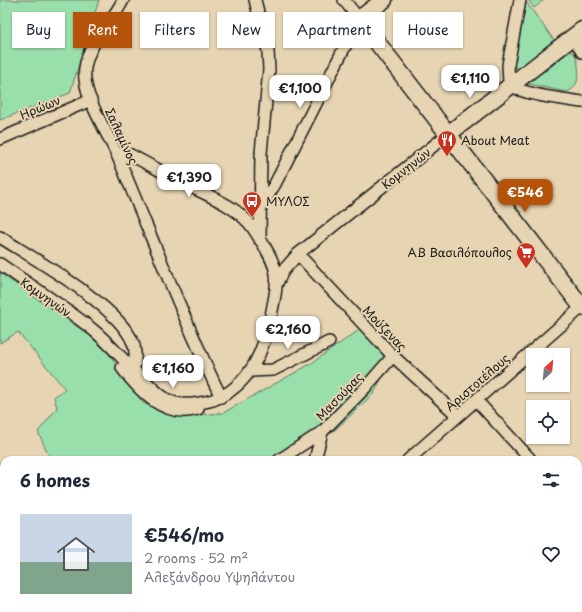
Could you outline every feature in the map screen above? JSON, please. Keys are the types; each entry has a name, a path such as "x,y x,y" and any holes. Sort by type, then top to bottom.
{"street":[{"name":"Σαλαμίνος","path":"123,0 118,10 90,50 85,68 84,81 91,100 117,154 221,397"},
{"path":"255,0 268,51 269,70 261,153 259,209 260,241"},
{"path":"344,0 353,12"},
{"path":"368,12 384,0"},
{"path":"520,0 508,68 508,79 510,86 532,93 582,101"},
{"path":"578,34 582,52"},
{"name":"Κομνηνών","path":"0,264 93,329 128,370 160,394 175,403 194,404 221,397 238,386 251,371 267,331 276,284 283,271 298,254 447,135 578,34"},
{"path":"259,209 275,184 344,48"},
{"path":"381,48 582,307"},
{"name":"Ηρώων","path":"0,139 91,100"},
{"path":"117,154 131,155 222,202 242,215 260,241 276,274 276,284"},
{"path":"0,237 80,289 110,311 124,327 134,343 135,364 128,370"},
{"name":"Μούζενας","path":"298,254 393,356 458,416"},
{"name":"Αριστοτέλους","path":"413,456 582,307"},
{"path":"251,371 273,370 329,342"},
{"name":"Μασούρας","path":"316,456 322,432 365,388 393,356"},
{"path":"476,400 527,456"},
{"path":"285,456 322,432"}],"green space":[{"path":"0,0 99,0 95,12 73,12 73,48 84,48 70,93 0,120"},
{"path":"528,0 544,0 534,8"},
{"path":"526,2 554,40 518,69 515,67 514,63"},
{"path":"569,51 574,53 578,63 577,81 571,90 566,92 529,84 529,81 542,71 546,71"},
{"path":"0,273 88,334 109,354 143,403 174,417 223,413 312,363 366,325 393,356 374,393 336,429 295,456 49,456 38,432 57,408 54,397 65,389 18,332 0,343"}],"place":[{"name":"About Meat","path":"447,157"},
{"name":"ΜΥΛΟΣ","path":"252,218"},
{"name":"ΑΒ Βασιλόπουλος","path":"526,269"}]}
